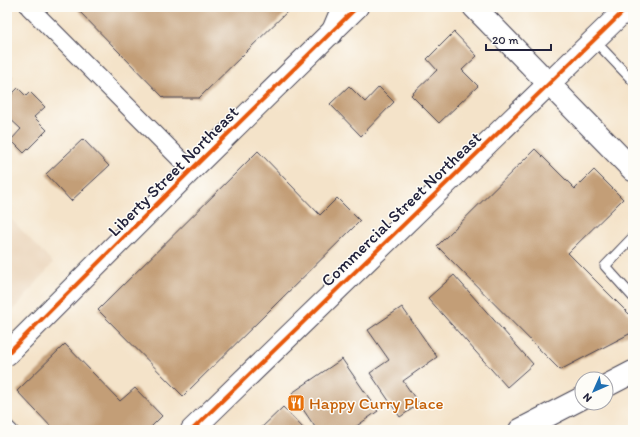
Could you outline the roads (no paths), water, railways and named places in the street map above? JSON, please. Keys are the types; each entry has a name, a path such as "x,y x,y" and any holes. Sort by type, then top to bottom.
{"main road":[{"path":"332,33 343,7"},
{"name":"Liberty Street Northeast","path":"7,354 357,7"},
{"path":"474,7 633,170"},
{"name":"Commercial Street Northeast","path":"192,430 628,7"},
{"path":"614,382 633,372"},
{"path":"520,430 574,402"}],"street":[{"path":"29,7 191,170"}],"lane":[{"path":"594,40 633,81"},
{"path":"633,237 605,266 633,297"},
{"path":"7,424 13,430"}],"place":[{"name":"Happy Curry Place","path":"296,403"}]}
